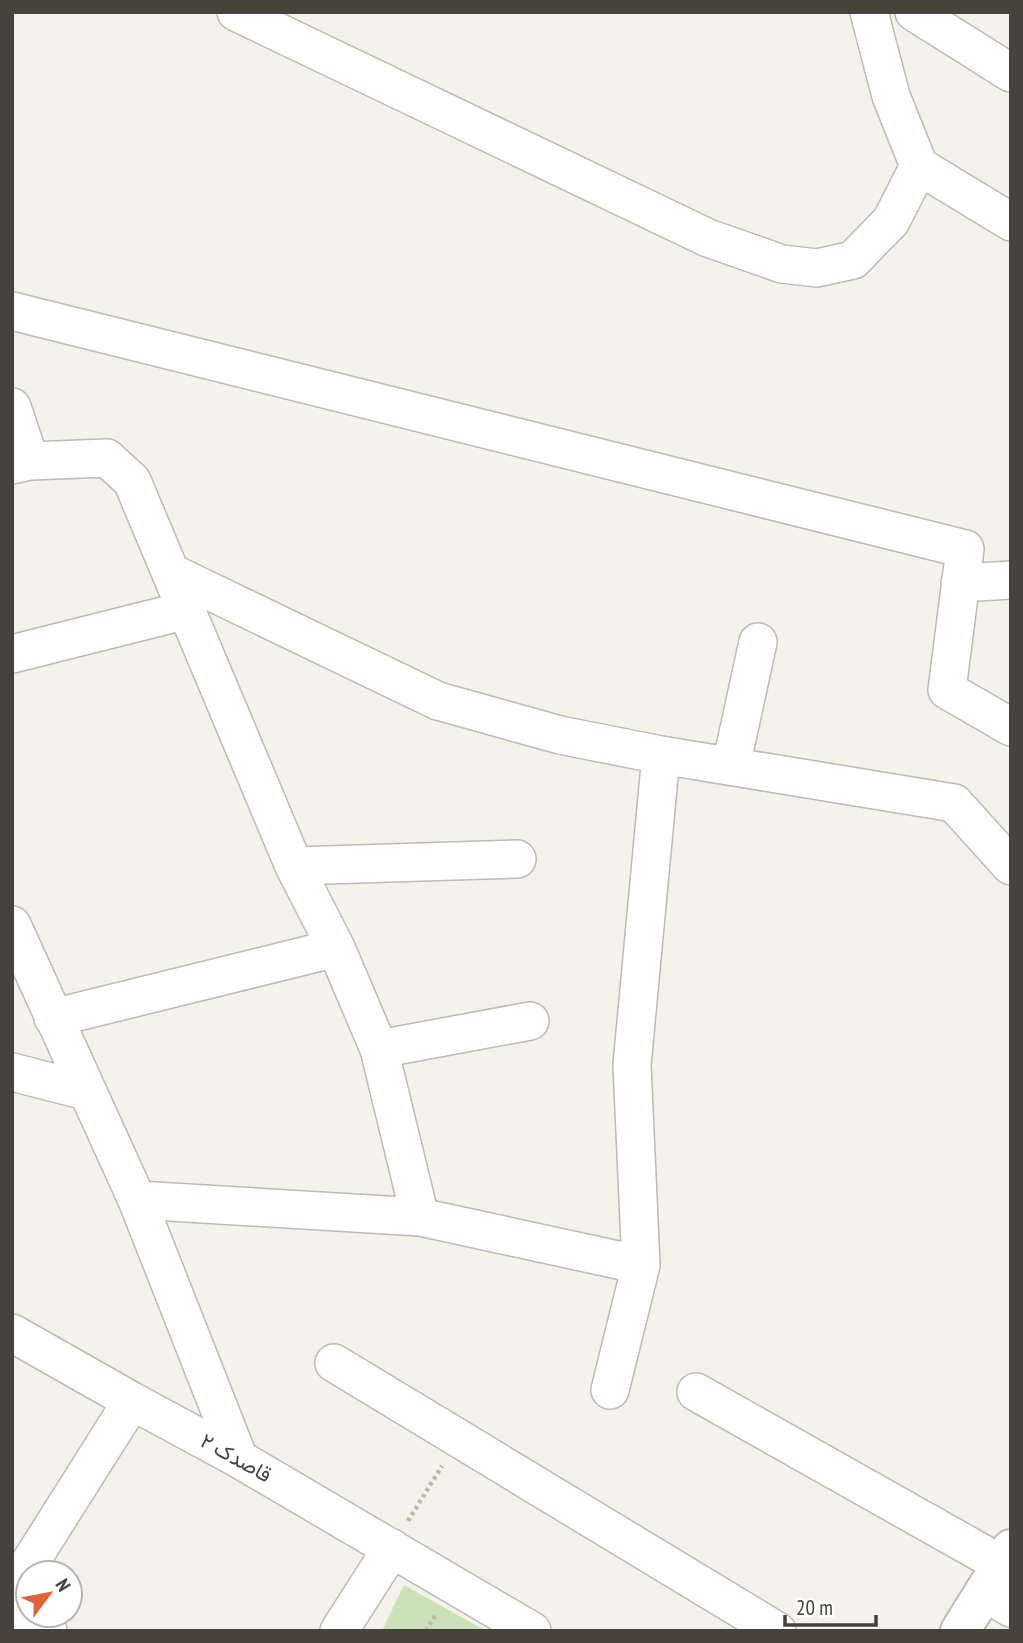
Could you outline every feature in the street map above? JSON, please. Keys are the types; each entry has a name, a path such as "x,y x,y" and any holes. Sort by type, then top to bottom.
{"street":[{"path":"236,12 708,238 782,264 817,268 853,260 891,221 919,166"},
{"path":"869,12 891,96 919,166 1011,222"},
{"path":"914,12 1011,73"},
{"path":"12,311 965,549 947,690 1011,727"},
{"path":"12,407 21,463 107,458 132,481 294,866 336,948 379,1049 420,1217"},
{"path":"172,573 438,701 560,735 661,755 954,803 1011,866"},
{"path":"960,583 1011,580"},
{"path":"12,654 187,611"},
{"path":"731,766 758,642"},
{"path":"610,1390 641,1265 632,1065 661,755"},
{"path":"294,866 517,859"},
{"path":"12,925 20,959 53,1018 137,1200 239,1459"},
{"path":"53,1018 336,948"},
{"path":"379,1049 530,1021"},
{"path":"12,1072 86,1091"},
{"path":"137,1200 420,1217 641,1265"},
{"name":"قاصدک ۲","path":"12,1332 239,1459 532,1631"},
{"path":"334,1363 777,1631"},
{"path":"696,1392 1002,1578 960,1631"},
{"path":"12,1591 132,1401"},
{"path":"339,1631 392,1548"},
{"path":"12,1608 48,1631"}],"path":[{"path":"392,1548 459,1439"}],"green space":[{"path":"404,1585 486,1631 382,1631"}]}
